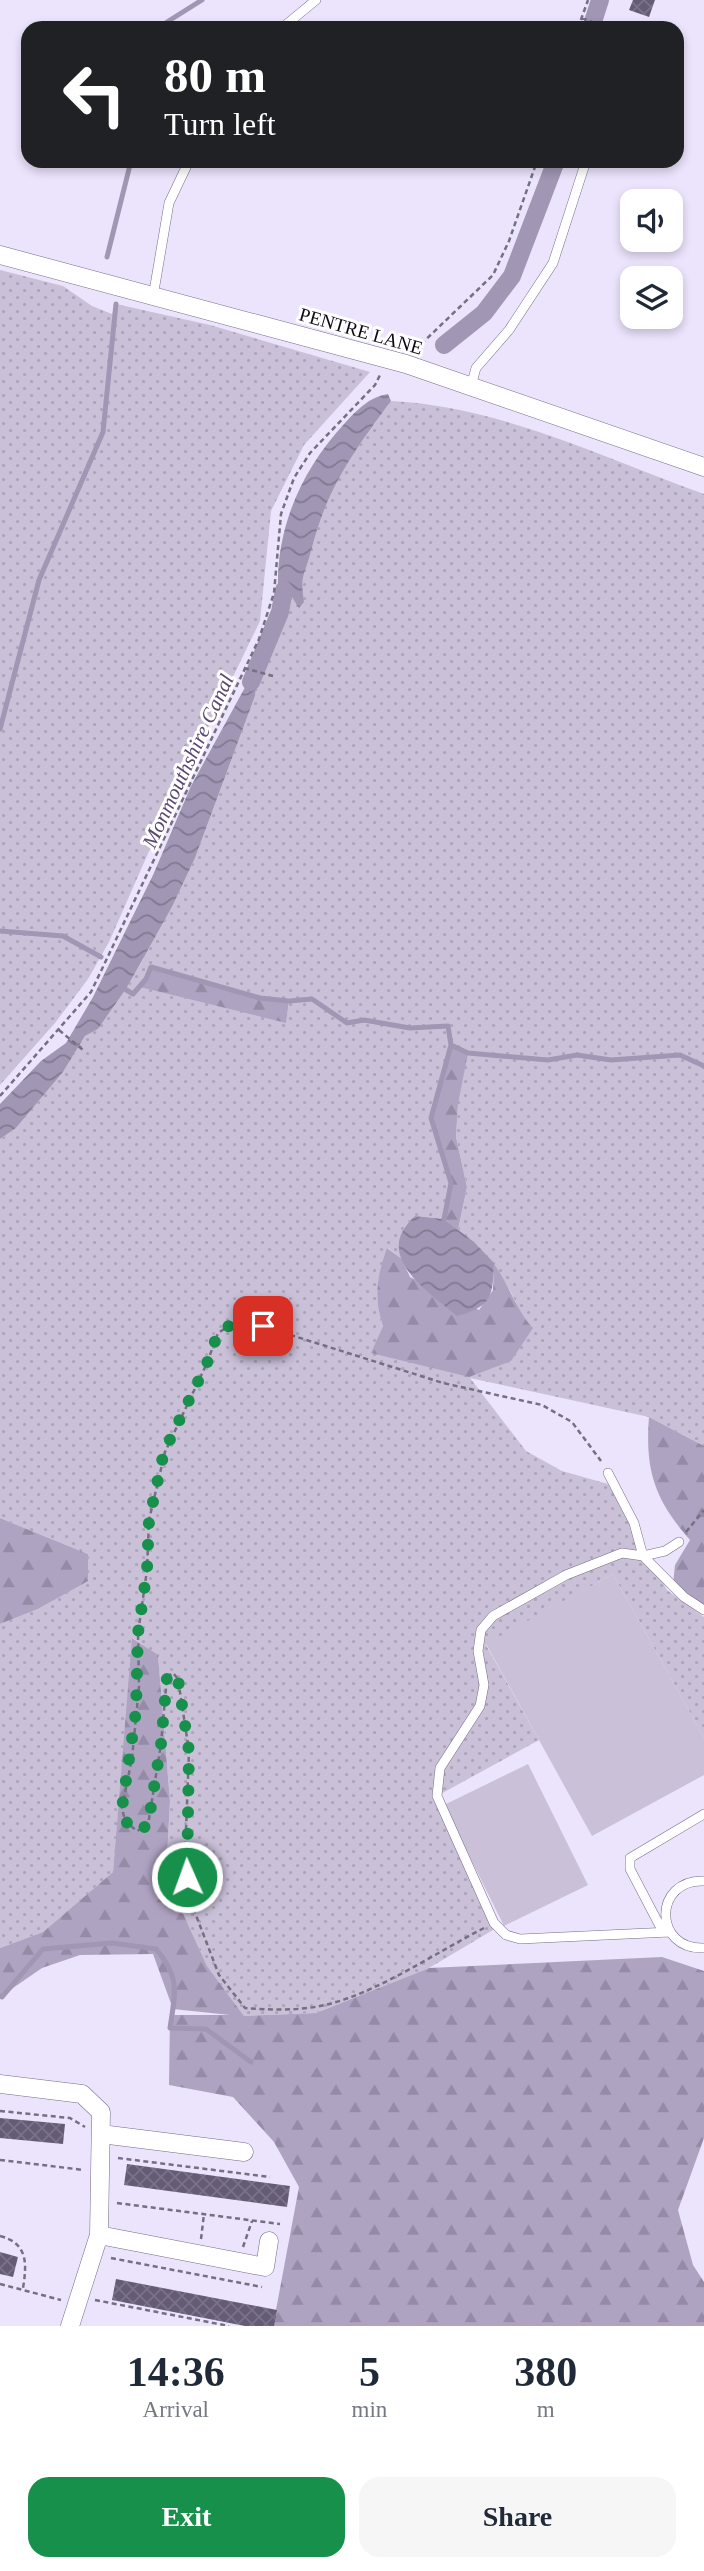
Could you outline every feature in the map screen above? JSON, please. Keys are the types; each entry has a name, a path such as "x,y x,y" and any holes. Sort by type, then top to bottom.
{"street":[{"name":"PENTRE LANE","path":"0,255 406,364 704,467"},
{"path":"0,2084 82,2094 101,2112 99,2235 70,2326"},
{"path":"101,2151 244,2152"},
{"path":"99,2235 265,2267 269,2241"}],"lane":[{"path":"290,21 316,0"},
{"path":"153,297 169,203 186,168"},
{"path":"471,386 476,368 509,330 554,263 584,168"},
{"path":"608,1473 634,1523 643,1556 684,1597 704,1611"},
{"path":"667,1932 520,1939 506,1935 494,1923 437,1796 440,1768 480,1706 484,1685 478,1651 481,1630 493,1616 566,1575 622,1553 643,1556 665,1551 679,1542"},
{"path":"704,1814 630,1858 630,1869 667,1932 688,1947 704,1948"},
{"path":"667,1932 665,1919 671,1896 679,1887 695,1880 704,1881"}],"path":[{"path":"581,21 588,0"},
{"path":"582,18 590,21"},
{"path":"406,364 419,344 493,275 509,241 535,168"},
{"path":"0,1096 91,992 267,618 274,593 281,514 294,478 318,445 375,385 387,359"},
{"path":"244,668 273,676"},
{"path":"59,1030 83,1050"},
{"path":"494,1923 426,1957 398,1975 325,2005 271,2010 245,2008 219,1975 189,1897 185,1857 189,1751 178,1679 173,1673 167,1677 161,1744 148,1825 137,1831 125,1821 122,1808 136,1711 138,1633 147,1570 149,1520 164,1452 207,1363 218,1333 240,1319 443,1383 542,1405 572,1422 608,1473"},
{"path":"679,1542 704,1510"},
{"path":"0,2111 70,2118 80,2123 101,2151"},
{"path":"0,2160 101,2151 270,2178"},
{"path":"100,2201 280,2224"},
{"path":"198,2254 204,2214"},
{"path":"235,2261 249,2237 252,2221"},
{"path":"0,2236 19,2244 24,2253 27,2266 23,2290"},
{"path":"93,2255 262,2287"},
{"path":"0,2284 78,2301 229,2326"}],"shaded area":[{"path":"0,270 63,286 92,306 112,314 116,304 210,325 370,372 304,445 271,511 260,621 154,840 109,942 88,979 55,1023 0,1085"},
{"path":"391,401 431,405 511,423 704,494 704,1446 649,1417 470,1378 526,1451 562,1471 608,1484 667,1590 704,1617 704,1738 613,1574 486,1645 539,1740 437,1796 498,1927 429,1968 316,2013 244,2016 207,1966 166,1876 170,1801 158,1656 133,1638 113,1872 43,1932 0,1948 0,1624 38,1609 88,1580 88,1554 0,1518 0,1139 16,1128 63,1072 85,1036 98,1029 126,989 172,907 195,858 255,696 260,660 280,612 292,596 303,595 299,584 321,511 342,469","holes":["152,967 260,998 304,999 289,1001 286,1022 140,986","458,1104 456,1137 467,1187 458,1230 479,1248 496,1268 522,1316 372,1353 383,1326 377,1296 381,1268 388,1248 402,1259 401,1235 415,1216 444,1219 451,1183 431,1118"]},
{"path":"613,1574 704,1738 704,1775 592,1836 486,1644"},
{"path":"528,1764 588,1885 504,1926 444,1805"}],"green space":[{"path":"151,967 260,998 289,1001 286,1023 140,987"},
{"path":"451,1045 468,1053 458,1104 456,1137 467,1187 458,1230 444,1219 451,1183 431,1118"},
{"path":"387,1248 402,1259 410,1277 479,1310 493,1290 494,1264 533,1328 511,1361 469,1377 371,1353 383,1326 377,1287"},
{"path":"649,1417 704,1446 704,1607 673,1584 675,1565 690,1540 668,1511 654,1483 649,1453"},
{"path":"0,1518 88,1554 88,1581 38,1609 0,1624"},
{"path":"132,1638 158,1655 170,1801 166,1876 207,1966 244,2016 316,2013 429,1968 662,1957 704,1971 704,2138 678,2210 693,2265 704,2282 704,2326 273,2326 299,2187 274,2142 233,2097 169,2085 170,2015 230,2015 173,2009 153,1954 80,1955 42,1968 0,1997 0,1948 43,1932 113,1872"}],"water":[{"path":"388,394 391,401 353,454 325,508 303,576 304,602 299,608 292,597 280,612 279,560 283,535 300,487 327,444 349,419 369,401"},
{"path":"260,660 255,696 195,858 172,907 126,989 98,1029 85,1036 63,1072 16,1128 0,1139 0,1104 41,1061 66,1043 93,997 153,875 191,786"},
{"path":"415,1216 444,1219 474,1242 494,1263 491,1292 488,1299 477,1309 457,1316 419,1284 408,1271 401,1258 399,1245 403,1230"}],"building":[{"path":"633,0 655,0 649,17 629,10"},
{"path":"0,2118 65,2124 63,2144 0,2138"},
{"path":"127,2164 290,2186 287,2207 124,2185"},
{"path":"0,2252 18,2257 13,2277 0,2274"},
{"path":"116,2279 277,2310 274,2326 245,2326 112,2300"}],"waterway":[{"path":"169,21 202,0"},
{"name":"Monmouthshire Canal","path":"593,21 600,0"},
{"path":"107,257 129,168"},
{"name":"Monmouthshire Canal","path":"444,345 484,313 512,276 553,168"},
{"path":"0,729 39,580 103,432 116,304"},
{"name":"Monmouthshire Canal","path":"251,682 280,612 284,590"},
{"path":"0,931 63,936 101,957"},
{"path":"120,986 133,994 146,979 151,967 260,998 289,1001 312,999 347,1023 364,1020 410,1028 448,1026 451,1045 431,1118 451,1183 444,1219"},
{"path":"451,1045 468,1053 548,1060 577,1055 611,1060 680,1055 704,1066"},
{"path":"0,1996 2,1997 43,1949 112,1943 156,1949 173,1978 170,2028 206,2029 251,2062"}],"route":[{"path":"187,1877 185,1857 189,1751 178,1679 173,1673 167,1677 161,1744 148,1825 137,1831 125,1821 122,1808 132,1758 139,1687 138,1633 147,1570 149,1520 164,1452 207,1363 218,1333 240,1319 263,1326"}]}
